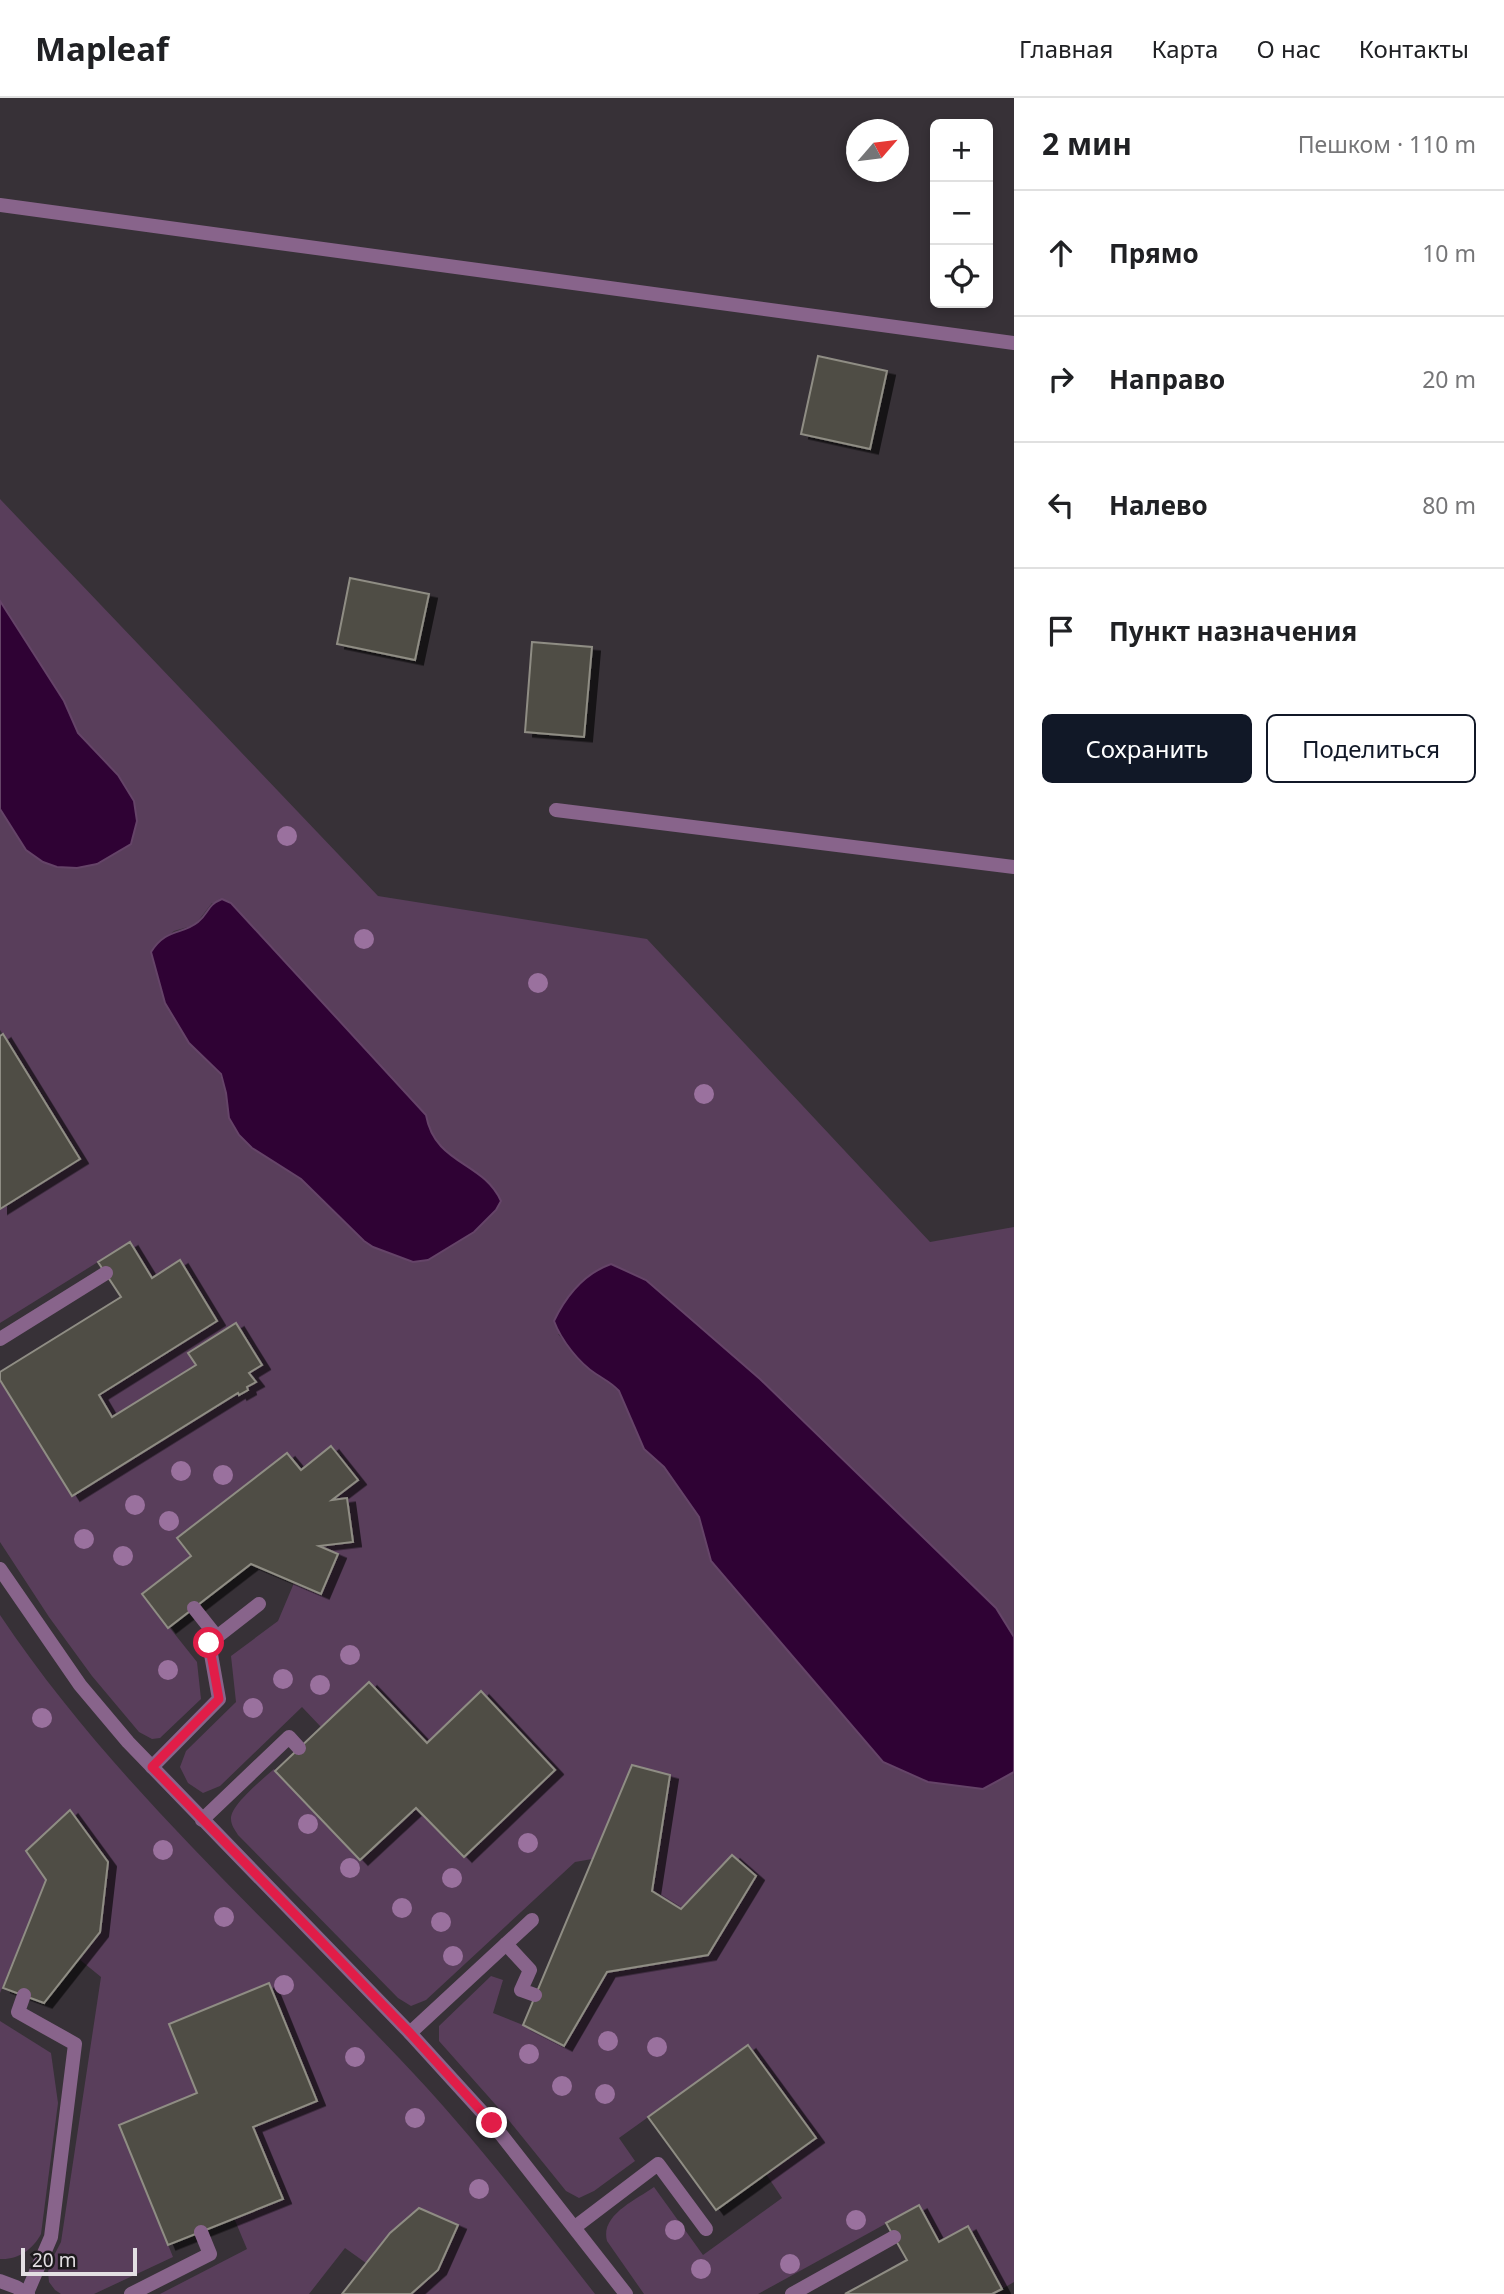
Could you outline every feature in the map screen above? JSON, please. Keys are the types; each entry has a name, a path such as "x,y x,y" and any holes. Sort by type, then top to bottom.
{"street":[{"path":"0,205 1014,343"},
{"path":"556,810 1014,867"},
{"path":"0,1339 106,1273"},
{"path":"0,1569 80,1685 152,1767 410,2033 492,2123 625,2294"},
{"path":"152,1767 219,1699 209,1643 259,1604"},
{"path":"194,1608 216,1637"},
{"path":"202,1820 289,1737 299,1748"},
{"path":"410,2033 532,1920"},
{"path":"506,1944 530,1970 521,1990 535,1995"},
{"path":"0,2281 27,2294 51,2237 75,2044 18,2012 24,1995"},
{"path":"575,2227 658,2164 706,2230"},
{"path":"131,2294 210,2254 201,2232"},
{"path":"792,2294 894,2237"}],"shaded area":[{"path":"0,499 378,896 647,939 930,1242 1014,1227 1014,1637 996,1608 760,1379 558,1334 588,1368 612,1383 619,1391 645,1449 664,1467 699,1517 711,1561 743,1597 983,1789 1014,1772 1014,2282 1002,2289 968,2227 939,2242 918,2206 758,2294 644,2294 607,2241 609,2223 621,2209 654,2187 703,2255 782,2198 766,2174 816,2138 749,2045 619,2138 635,2161 594,2191 579,2198 566,2191 503,2113 439,2041 439,2026 491,1976 503,1980 493,2013 563,2046 607,1972 708,1955 755,1876 732,1855 681,1909 652,1891 670,1775 632,1765 592,1859 575,1862 426,2000 411,2006 398,1998 238,1835 232,1823 232,1813 248,1792 274,1769 360,1860 416,1808 464,1857 555,1770 481,1692 427,1743 369,1682 321,1727 302,1707 220,1786 203,1793 188,1783 180,1767 186,1751 236,1702 231,1656 278,1621 294,1583 320,1594 338,1554 319,1546 353,1541 348,1499 332,1500 358,1480 332,1446 301,1470 287,1453 197,1522 191,1556 142,1593 197,1662 201,1699 160,1738 152,1739 139,1732 92,1676 0,1542 0,1380 72,1496 238,1393 240,1395 248,1390 247,1387 255,1382 249,1373 262,1365 236,1324 188,1353 196,1365 112,1417 99,1395 217,1321 180,1261 152,1278 130,1242 0,1323 0,1209 80,1159 0,1030 0,809 26,850 118,775 78,733 64,701 0,601","holes":["212,903 333,1017 426,1115 439,1144 483,1178 501,1201 474,1232 428,1260 364,1241 301,1179 252,1148 229,1118 220,1074 189,1043 179,1025 151,952 174,931 195,925"]},
{"path":"0,601 64,701 78,733 118,775 134,801 137,821 131,844 97,864 77,868 57,867 43,862 26,850 0,809"},
{"path":"222,899 231,903 426,1115 439,1144 493,1188 501,1201 496,1210 474,1232 428,1260 413,1262 373,1247 301,1179 252,1148 239,1135 229,1118 221,1074 189,1043 165,1003 151,952 168,935 198,922 213,904"},
{"path":"611,1264 646,1280 760,1379 996,1608 1014,1637 1014,1772 983,1789 928,1782 883,1762 711,1561 699,1517 664,1467 644,1449 619,1391 577,1357 561,1336 554,1321 564,1303 584,1280"},
{"path":"0,1615 43,1676 139,1790 425,2086 500,2173 595,2294 411,2294 438,2270 420,2208 390,2233 366,2263 345,2248 309,2294 160,2294 247,2249 234,2218 283,2198 253,2127 317,2101 269,1983 169,2024 197,2093 120,2125 173,2257 94,2294 61,2294 55,2290 49,2282 48,2272 61,2242 101,1977 79,1959 100,1932 108,1862 70,1810 26,1851 46,1880 0,1993"},
{"path":"0,2021 51,2053 58,2103 41,2234 24,2252 7,2259 0,2259"}],"building":[{"path":"818,356 887,371 870,449 801,434"},
{"path":"350,578 429,594 415,660 337,644"},
{"path":"532,642 592,647 584,737 525,732"},
{"path":"3,1034 80,1159 0,1209 0,1036"},
{"path":"130,1242 152,1278 180,1260 217,1321 99,1395 112,1417 196,1365 188,1353 236,1323 262,1365 249,1373 256,1382 247,1387 248,1390 239,1395 238,1393 72,1496 0,1380 0,1372 121,1297 98,1262"},
{"path":"331,1446 358,1480 332,1500 347,1498 353,1542 319,1546 338,1554 321,1594 251,1564 168,1628 142,1594 191,1556 177,1538 287,1453 301,1470"},
{"path":"369,1682 427,1743 481,1691 555,1770 464,1857 416,1808 360,1860 275,1771"},
{"path":"632,1765 670,1775 652,1891 681,1909 732,1855 756,1876 708,1955 607,1972 564,2046 523,2025"},
{"path":"70,1810 108,1862 100,1932 44,2003 3,1988 46,1880 26,1851"},
{"path":"269,1983 317,2101 253,2127 283,2199 168,2245 119,2125 197,2093 169,2024"},
{"path":"748,2045 816,2138 716,2210 648,2117"},
{"path":"919,2205 939,2242 968,2226 1002,2289 992,2294 845,2294 907,2260 886,2223"},
{"path":"419,2208 458,2225 438,2270 411,2294 342,2294 390,2233"}],"route":[{"path":"209,1643 219,1699 152,1767 410,2033 492,2123"}]}
